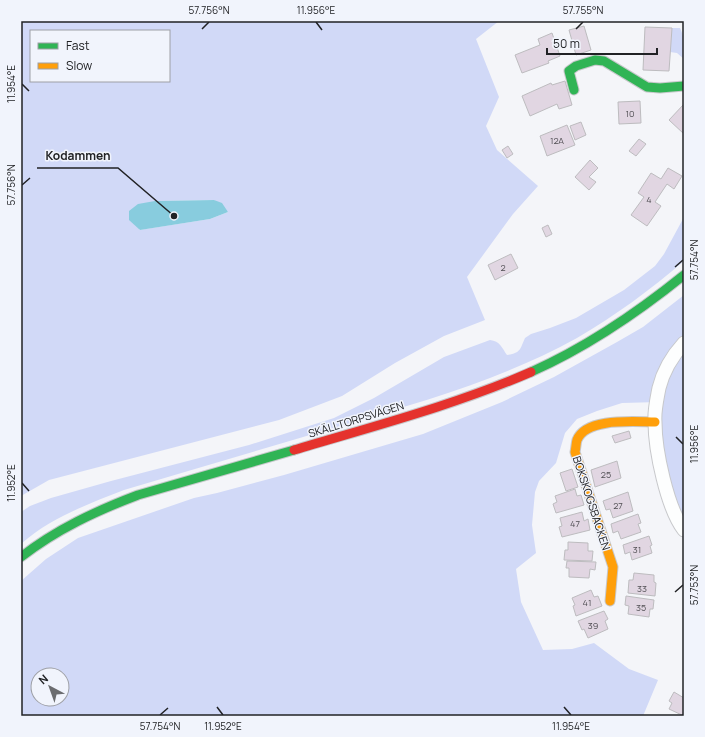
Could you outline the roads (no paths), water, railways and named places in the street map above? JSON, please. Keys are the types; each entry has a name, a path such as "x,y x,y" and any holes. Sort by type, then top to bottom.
{"street":[{"path":"574,90 569,71 576,66 595,60 604,61 631,79 647,87 660,88 684,86"},
{"name":"SKÄLLTORPSVÄGEN","path":"21,557 69,524 101,509 138,495 449,404 543,367 603,334 638,311 684,275"},
{"path":"684,343 677,350 659,388 655,422 664,486 684,530"},
{"name":"BOKSKOGSBACKEN","path":"610,602 613,567 575,452 577,439 585,430 600,423 655,422"}],"place":[{"name":"Kodammen","path":"174,216"}]}
